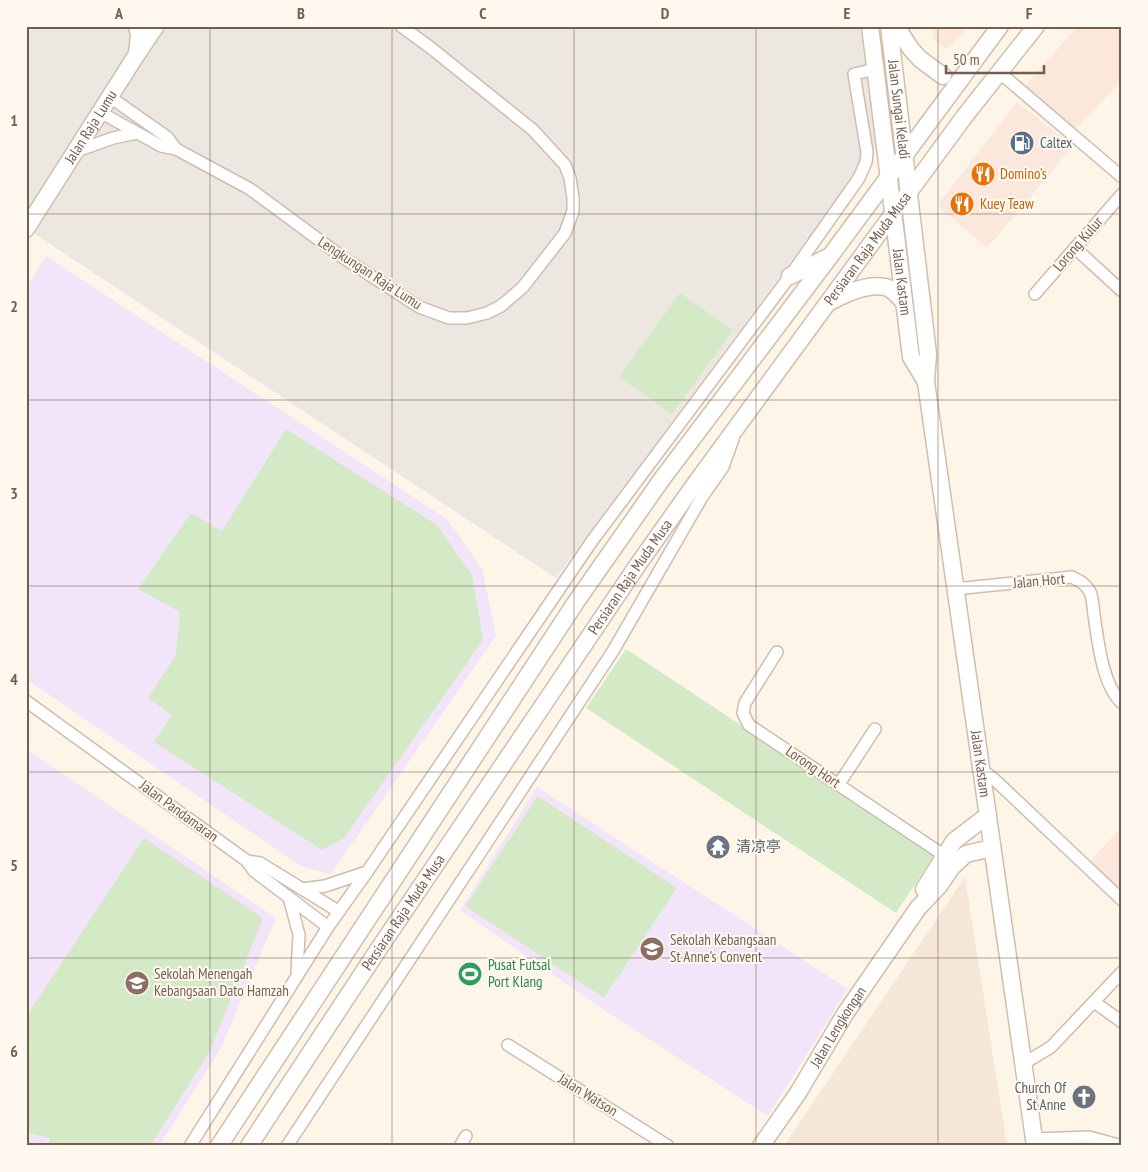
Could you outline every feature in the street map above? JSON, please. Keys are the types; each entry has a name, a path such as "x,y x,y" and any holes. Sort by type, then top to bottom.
{"main road":[{"path":"137,26 139,34 137,54"},
{"name":"Jalan Raja Lumu","path":"26,229 156,26"},
{"name":"Jalan Sungai Keladi","path":"870,26 888,178"},
{"name":"Jalan Sungai Keladi","path":"889,26 908,192"},
{"path":"896,26 911,50 942,76"},
{"name":"Persiaran Raja Muda Musa","path":"219,1146 576,602 662,479 831,256 1000,26"},
{"name":"Persiaran Raja Muda Musa","path":"249,1146 378,950 637,566 740,421 908,192 1036,26"},
{"name":"Jalan Kastam","path":"888,178 911,357 926,382"},
{"name":"Jalan Kastam","path":"908,192 928,354 926,382 1034,1142"},
{"path":"790,276 831,256"},
{"path":"828,303 855,290 886,287 904,301"},
{"name":"Jalan Lengkongan","path":"918,908 921,893 954,841 988,815"},
{"name":"Jalan Lengkongan","path":"761,1146 798,1092 845,1014 918,908 939,886 952,867 966,854 992,848"}],"street":[{"name":"Lengkungan Raja Lumu","path":"100,112 161,146 176,149 250,189 342,257 419,307 449,318 467,318 487,313 501,306 523,288 565,233 573,211 570,178 566,165 533,130 401,26"},
{"path":"190,1146 328,926 367,872 592,541 790,276 859,178 866,162 867,152 854,74 876,69"},
{"path":"999,72 1122,177"},
{"name":"Lengkungan Raja Lumu","path":"110,97 167,137 176,149"},
{"path":"74,152 113,138 137,133"},
{"name":"Lorong Kulur","path":"1035,294 1122,194"},
{"path":"1075,248 1122,291"},
{"path":"287,1146 613,651 702,497 723,467 740,421"},
{"name":"Jalan Hort","path":"955,589 1072,577 1083,582 1090,592 1098,642 1109,684 1117,699 1122,703"},
{"name":"Lorong Hort","path":"776,652 746,703 743,713 750,724 945,856"},
{"name":"Jalan Pandamaran","path":"26,701 246,861 254,871 328,926"},
{"path":"839,784 875,729"},
{"path":"981,770 995,780 1122,900"},
{"path":"246,861 260,863 338,912"},
{"path":"302,889 325,886 367,872"},
{"path":"289,897 299,935 297,973"},
{"path":"1023,1064 1051,1047 1122,972"},
{"path":"1094,1002 1122,1022"},
{"name":"Jalan Watson","path":"508,1045 668,1146"},
{"path":"1034,1142 1089,1138 1122,1146"}],"shaded area":[{"path":"26,26 860,26 877,146 556,578 26,228"},
{"path":"932,26 969,26 947,49 934,39"},
{"path":"1078,26 1122,26 1122,80 1075,129 1024,87"},
{"path":"1017,102 1073,146 987,248 941,209 940,202"},
{"path":"46,256 448,520 482,569 496,636 331,874 301,866 26,679 26,288"},
{"name":"Sekolah Menengah Kebangsaan Dato Hamzah","path":"26,749 276,918 221,1048 159,1146 26,1146"},
{"name":"Sekolah Kebangsaan St Anne's Convent","path":"537,787 848,989 768,1116 601,1008 460,910"},
{"path":"1122,827 1122,894 1088,863"},
{"path":"965,877 1007,1146 784,1146"}],"green space":[{"path":"680,293 733,330 672,414 619,377"},
{"path":"286,429 437,525 472,575 483,640 344,838 322,850 154,742 172,715 148,698 176,655 180,612 138,589 191,513 222,531"},
{"path":"626,649 935,854 896,913 586,708"},
{"path":"538,796 677,888 604,998 465,906"},
{"name":"Sekolah Menengah Kebangsaan Dato Hamzah","path":"144,838 263,918 210,1051 150,1146 49,1146 50,1138 26,1133 26,1082 29,1078 26,1076 26,1017"}],"place":[{"name":"Caltex","path":"1022,143"},
{"name":"Domino's","path":"983,174"},
{"name":"Kuey Teaw","path":"962,204"},
{"name":"清凉亭","path":"718,847"},
{"name":"Sekolah Kebangsaan St Anne's Convent","path":"652,949"},
{"name":"Pusat Futsal Port Klang","path":"470,974"},
{"name":"Sekolah Menengah Kebangsaan Dato Hamzah","path":"137,983"},
{"name":"Church Of St Anne","path":"1084,1097"}]}
